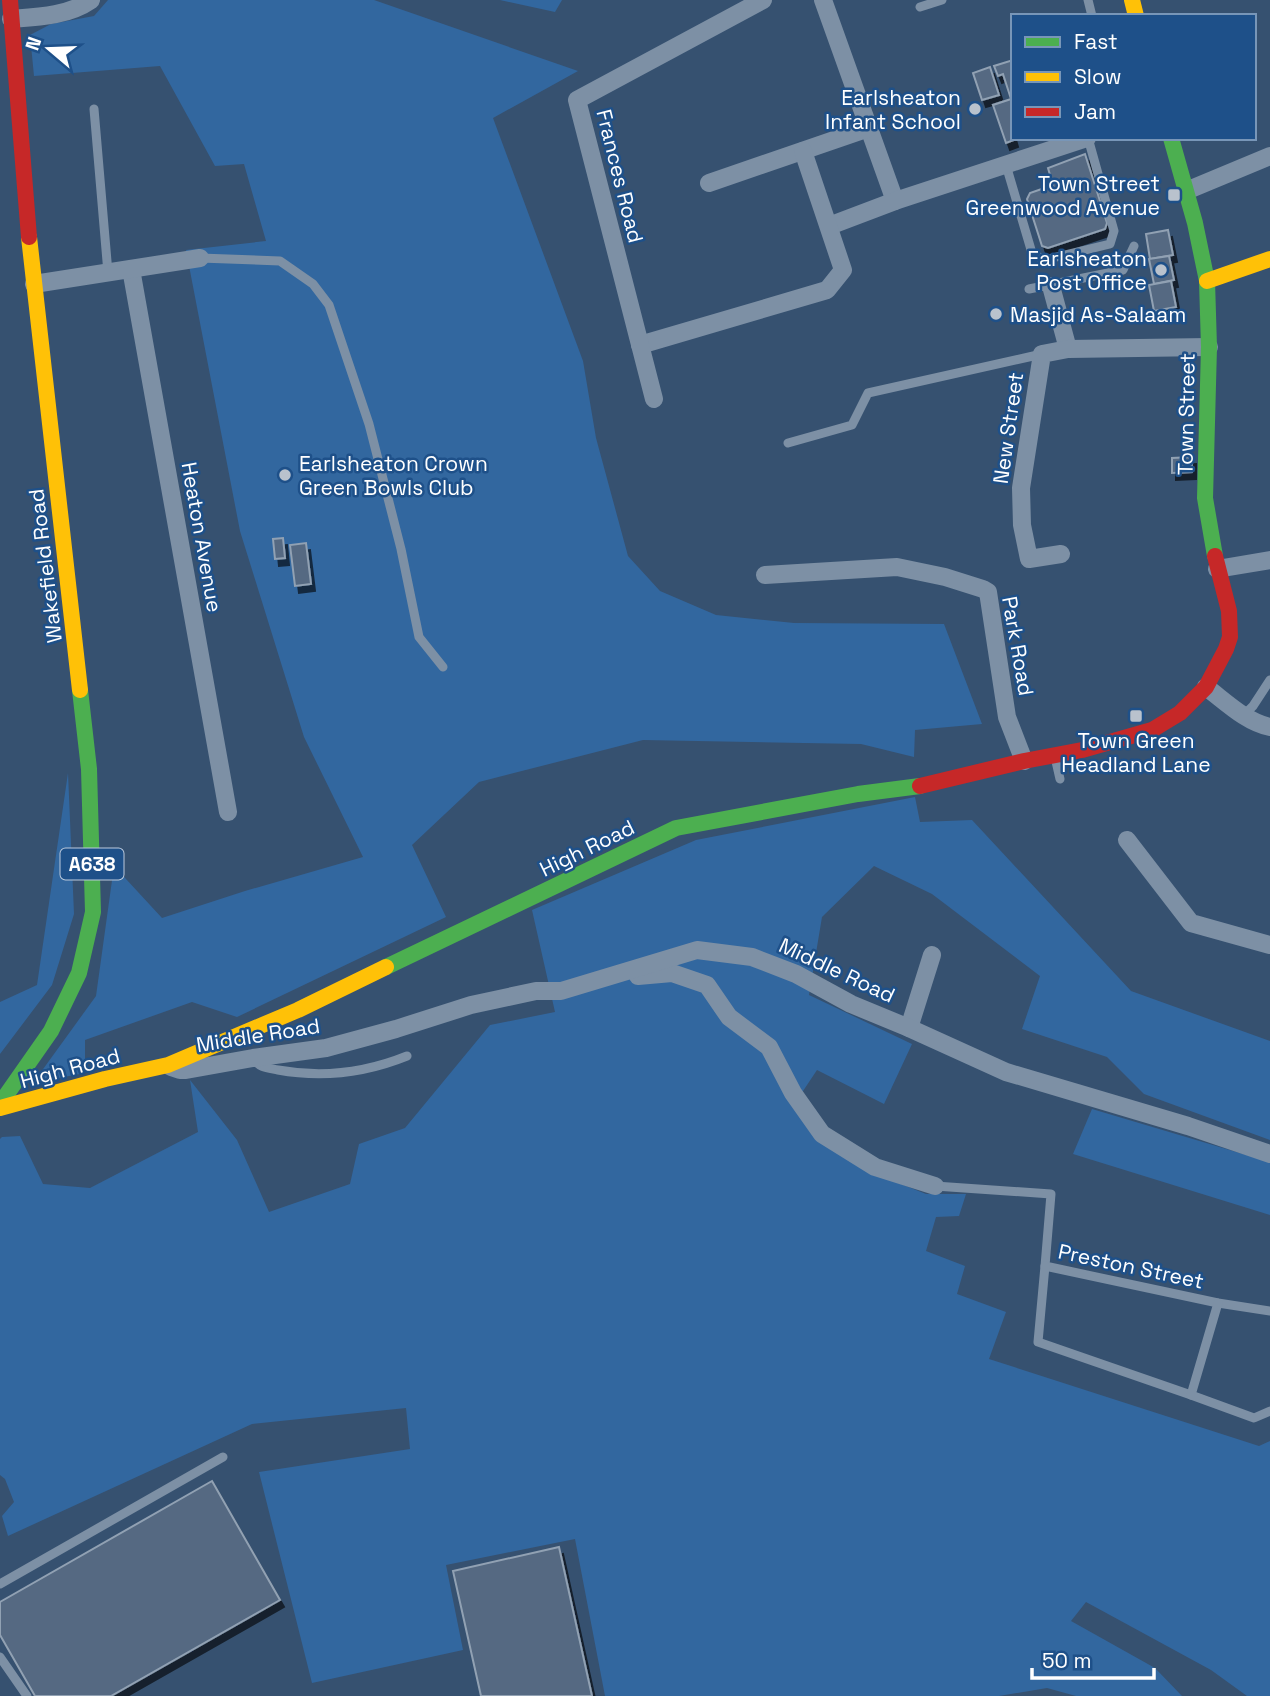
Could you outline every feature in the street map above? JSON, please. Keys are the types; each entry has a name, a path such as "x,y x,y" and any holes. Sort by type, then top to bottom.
{"main road":[{"name":"Wakefield Road","path":"0,1106 51,1031 79,973 93,912 89,769 29,240 10,0"},
{"name":"Town Street","path":"1172,140 1195,223 1207,281 1209,347 1205,498 1217,569 1229,611 1230,637 1206,687"},
{"path":"1207,281 1270,259"},
{"name":"High Road","path":"0,1106 168,1065 299,1010 676,828 858,794 913,788 1082,750 1152,730 1180,713 1206,687"}],"street":[{"path":"11,19 56,15 91,0"},
{"name":"Frances Road","path":"654,399 578,100 762,0"},
{"path":"823,0 895,201"},
{"path":"709,183 869,128"},
{"path":"829,226 895,201 1081,140"},
{"path":"640,345 827,290 843,270 803,151"},
{"path":"1186,191 1270,156"},
{"path":"34,284 200,258"},
{"name":"Heaton Avenue","path":"131,269 228,812"},
{"path":"1051,286 1068,349"},
{"name":"New Street","path":"1061,554 1029,559 1022,525 1021,488 1042,354 1068,349 1209,347"},
{"path":"1217,569 1270,560"},
{"name":"Park Road","path":"765,575 897,567 944,577 989,592 1007,717 1024,761"},
{"path":"1206,687 1244,715 1270,727"},
{"path":"1127,840 1191,923 1269,939"},
{"name":"Middle Road","path":"168,1065 180,1070 326,1048 471,1005 536,991 561,991 697,950 752,957 796,974 851,1004 1006,1072 1188,1126 1270,1154"},
{"path":"909,1028 932,955"},
{"path":"561,991 577,994 632,976 672,973 707,985 729,1017 769,1047 793,1093 822,1134 875,1167 935,1186"}],"lane":[{"path":"920,7 942,0"},
{"path":"94,109 108,273"},
{"path":"1006,164 1032,253 1044,260 1110,244 1114,231 1088,140"},
{"path":"1029,289 1123,271 1134,246"},
{"path":"200,258 280,261 313,284 329,305 369,424 401,549 419,637 443,667"},
{"path":"788,443 852,425 868,393 1042,354"},
{"path":"1244,715 1270,680"},
{"path":"1054,755 1060,779"},
{"path":"253,1058 257,1065 265,1068 323,1075 363,1070 407,1056"},
{"name":"Preston Street","path":"935,1186 1051,1194 1045,1266 1218,1303 1270,1311"},
{"path":"1045,1266 1038,1342 1254,1418 1270,1411"},
{"path":"1191,1395 1218,1303"},
{"path":"0,1584 223,1457"},
{"path":"0,1657 27,1696"}],"shaded area":[{"path":"108,0 374,0 578,71 493,118 583,361 596,438 628,556 660,591 716,615 794,623 944,624 982,724 915,730 914,757 861,744 643,740 479,782 412,845 446,917 237,1017 192,1002 85,1040 85,1073 33,1083 96,996 114,866 162,918 363,857 304,737 240,531 186,250 266,241 244,164 215,166 160,66 34,76 30,35 51,24 94,16"},
{"path":"500,0 562,0 555,12"},
{"path":"68,773 74,914 52,985 0,1054 0,1002 37,985"},
{"path":"915,797 920,822 972,820 1131,991 1270,1041 1270,1140 1144,1094 1107,1057 1022,1029 1040,976 932,894 874,866 822,917 809,995 912,1044 884,1104 817,1070 793,1106 876,1174 926,1194 966,1194 959,1216 936,1217 926,1251 965,1266 957,1294 1006,1312 989,1359 1259,1446 1270,1441 1270,1696 1247,1696 1211,1670 1086,1602 1071,1621 1155,1668 1182,1696 1076,1696 1047,1688 999,1696 605,1696 575,1539 446,1565 463,1650 312,1683 259,1472 410,1449 406,1408 252,1424 8,1536 2,1516 14,1502 5,1479 0,1475 2,1137 20,1136 43,1184 90,1188 198,1132 190,1080 237,1140 269,1212 350,1184 359,1144 405,1128 490,1025 555,1012 532,910 696,840"},
{"path":"1092,1109 1270,1162 1270,1215 1073,1154"}],"building":[{"path":"1011,61 1011,99 1003,74 998,76 994,66"},
{"path":"990,67 999,95 982,100 973,73"},
{"path":"1011,99 1011,140 1014,140 1006,143 993,105"},
{"path":"1085,154 1107,223 1105,229 1048,248 1042,246 1027,199 1030,193 1053,185 1048,168"},
{"path":"1168,230 1173,255 1150,259 1146,234"},
{"name":"Earlsheaton Post Office","path":"1169,256 1174,280 1154,284 1149,259"},
{"path":"1171,281 1176,307 1154,311 1149,285"},
{"path":"1192,457 1192,472 1172,473 1172,458"},
{"path":"283,538 285,558 275,559 273,539"},
{"path":"306,543 311,584 295,586 290,545"},
{"path":"212,1481 280,1600 111,1696 35,1696 0,1635 0,1602"},
{"path":"559,1547 592,1696 481,1696 453,1571"}],"traffic: fast":[{"path":"1172,140 1195,223 1207,281 1209,347 1205,498 1215,556"},
{"path":"0,1104 51,1031 79,973 93,912 89,769 80,690"},
{"path":"386,967 676,828 858,794 920,786"}],"traffic: slow":[{"path":"1132,0 1136,14"},
{"path":"29,237 80,690"},
{"path":"1207,281 1270,259"},
{"path":"0,1108 168,1065 298,1010 386,967"}],"traffic: jam":[{"path":"10,0 29,237"},
{"path":"920,786 1082,750 1152,730 1180,713 1206,687 1230,637 1229,611 1215,556"}],"place":[{"name":"Earlsheaton Infant School","path":"975,109"},
{"name":"Town Street Greenwood Avenue","path":"1174,195"},
{"name":"Earlsheaton Post Office","path":"1161,270"},
{"name":"Masjid As-Salaam","path":"996,314"},
{"name":"Earlsheaton Crown Green Bowls Club","path":"285,475"},
{"name":"Town Green Headland Lane","path":"1136,716"}]}
